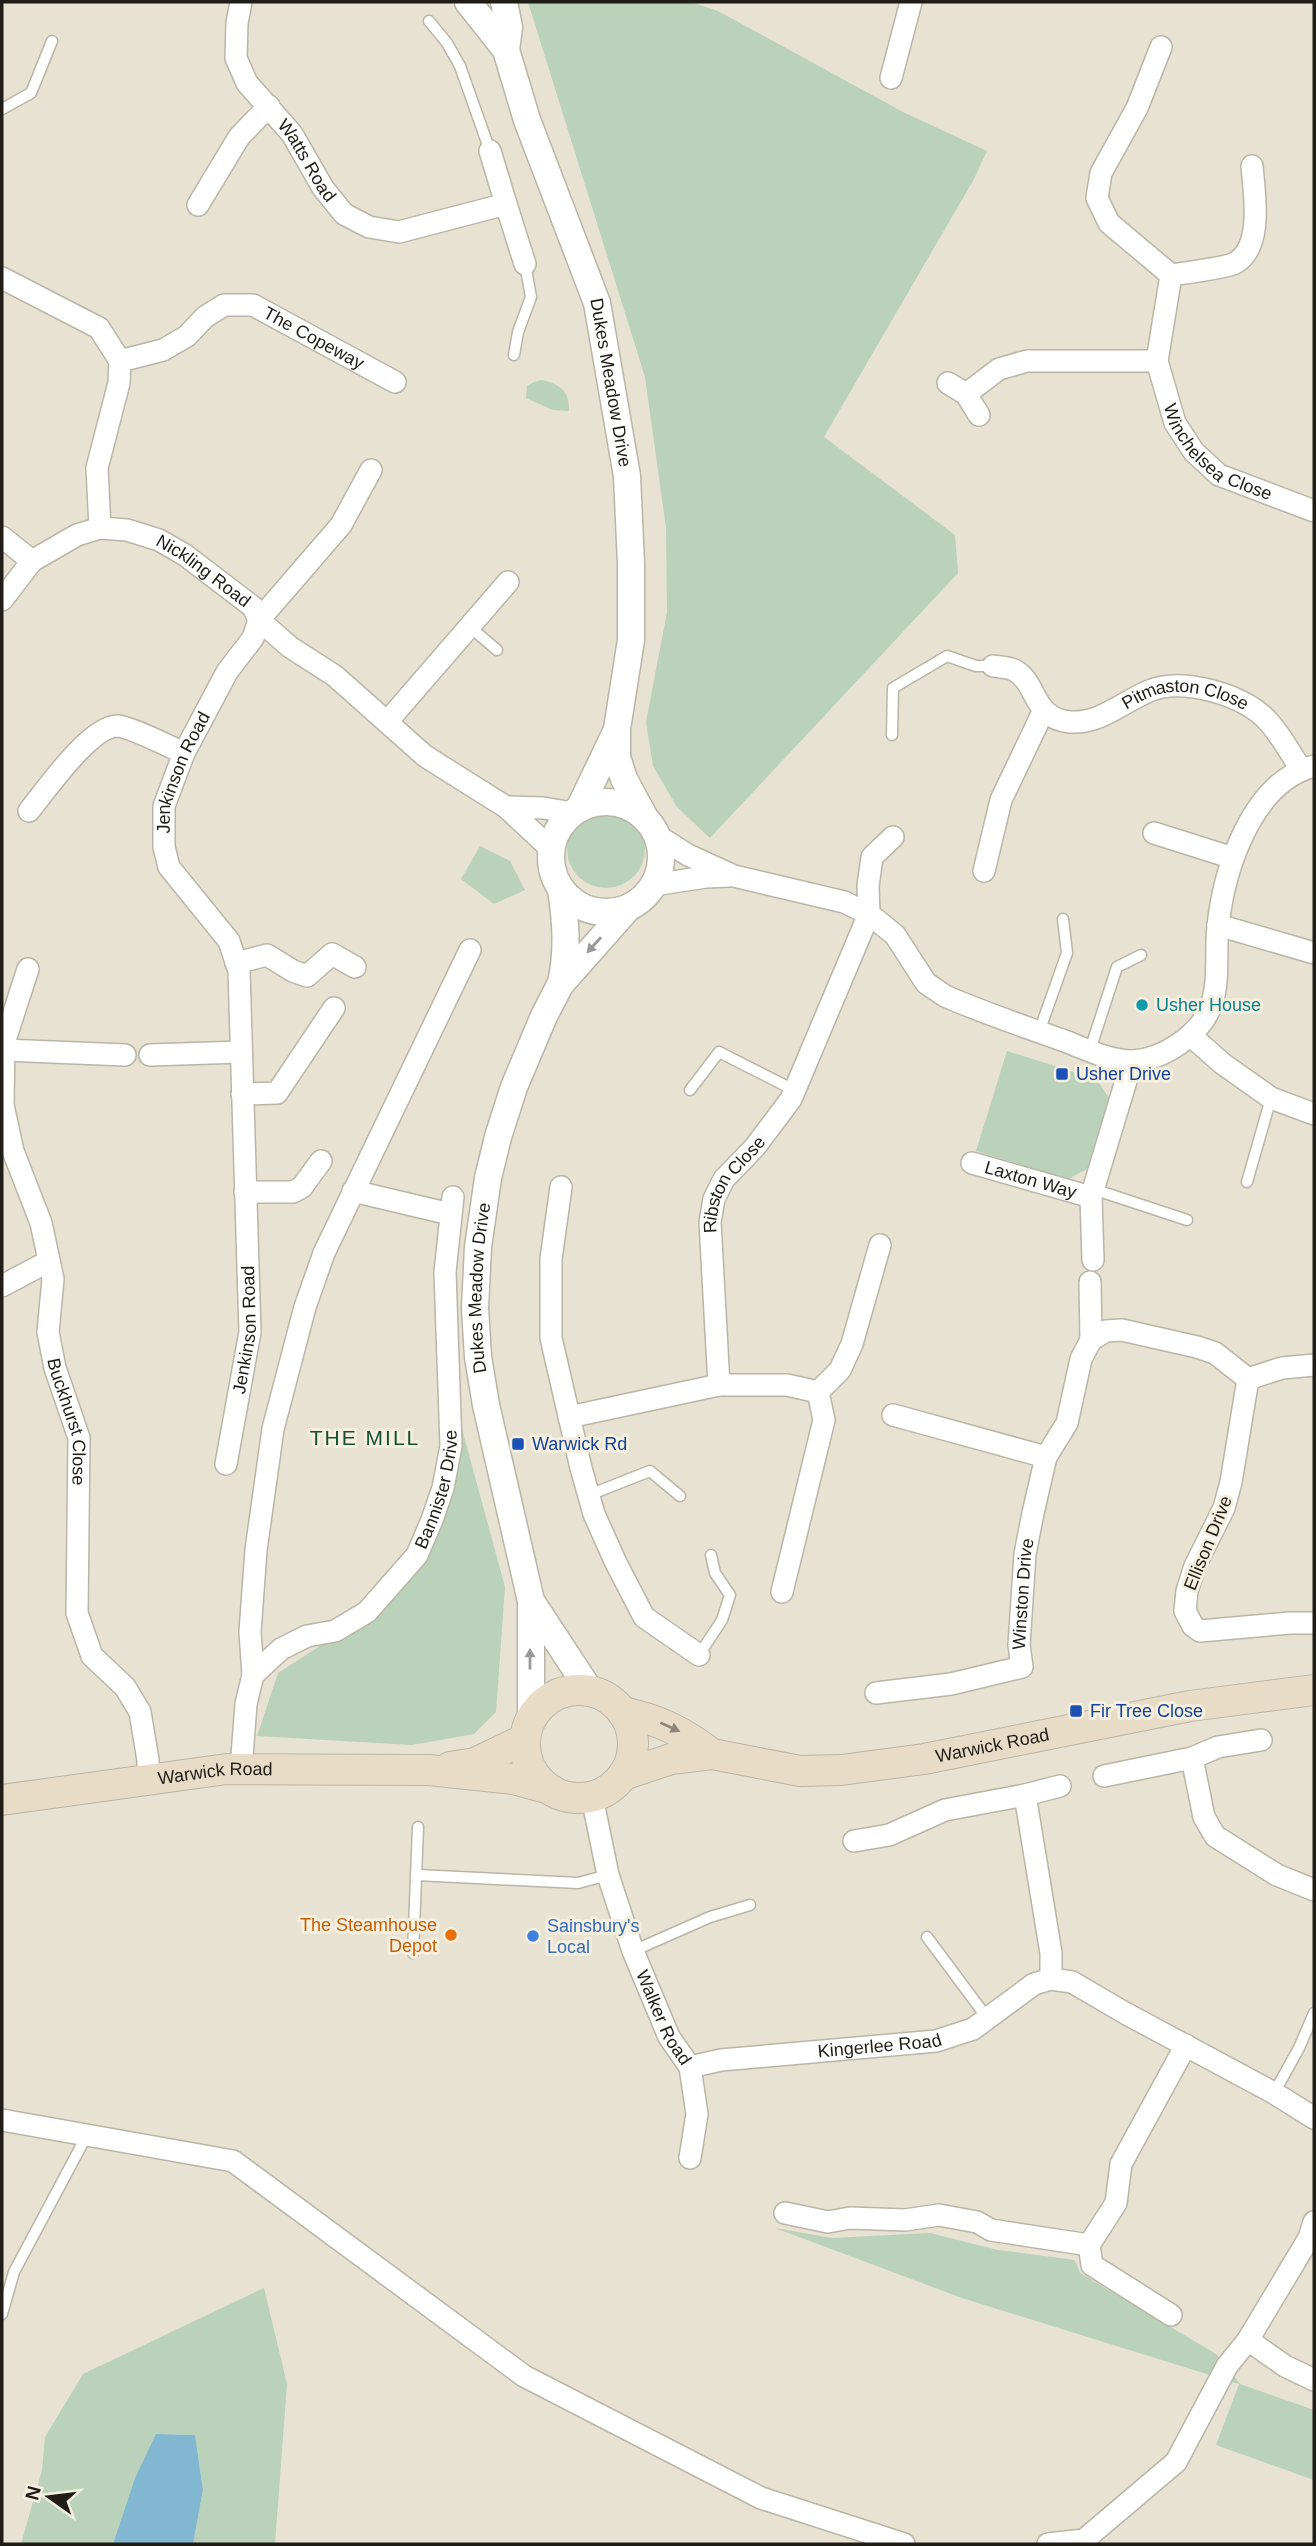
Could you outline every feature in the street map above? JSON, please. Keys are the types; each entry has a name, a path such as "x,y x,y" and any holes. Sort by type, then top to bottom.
{"main road":[{"path":"573,1690 590,1691 603,1695 622,1712 630,1727 633,1743 631,1760 615,1785 592,1797 561,1796 547,1788 535,1776 527,1761 527,1729 542,1704 556,1695 573,1690"},
{"name":"Warwick Road","path":"623,1775 671,1759 712,1755 800,1771 841,1770 924,1759 1190,1706 1314,1690"},
{"name":"Warwick Road","path":"622,1712 646,1717 671,1727 689,1736 712,1755"},
{"name":"Warwick Road","path":"429,1770 475,1763 527,1729"},
{"name":"Warwick Road","path":"2,1800 227,1769 429,1770 513,1779 547,1788"}],"street":[{"name":"Watts Road","path":"241,2 237,23 236,58 247,82 292,134 323,188 344,214 369,226 399,232 506,204"},
{"name":"Dukes Meadow Drive","path":"468,2 506,50 527,120 597,303 627,476 631,564 631,640 617,729 617,757 624,779 650,826"},
{"name":"Dukes Meadow Drive","path":"504,2 509,27 506,50"},
{"path":"891,78 911,2"},
{"path":"1161,47 1137,108 1101,173 1097,198 1110,223 1171,275 1236,263 1247,250 1256,222 1252,166"},
{"name":"Watts Road","path":"198,205 239,137 269,106"},
{"path":"490,151 525,264"},
{"name":"Winchelsea Close","path":"1171,275 1157,361 1175,423 1194,452 1219,475 1314,511"},
{"path":"2,278 99,328 120,361 119,383 97,468 100,528"},
{"name":"The Copeway","path":"120,361 163,350 187,336 205,317 223,305 253,305 395,382"},
{"path":"979,415 957,388 999,369 1027,361 1157,361"},
{"path":"259,620 341,525 371,470"},
{"name":"Nickling Road","path":"2,600 32,561 77,536 100,528 127,530 168,545 253,607 259,620 290,647 335,676 425,756 506,807 551,849"},
{"path":"2,537 32,561"},
{"path":"387,722 508,582"},
{"name":"Jenkinson Road","path":"226,1464 250,1332 239,971 229,941 169,867 163,847 164,806 184,753 226,672 253,638 259,620"},
{"path":"984,871 1001,800 1044,712 1015,670 993,666"},
{"name":"Pitmaston Close","path":"1044,712 1068,722 1089,721 1152,690 1184,686 1216,692 1240,700 1265,718 1308,768"},
{"path":"29,811 90,739 106,728 120,726 184,753"},
{"name":"Dukes Meadow Drive","path":"576,811 617,729"},
{"path":"506,807 576,811 602,802 617,803 632,809 688,855 734,876 844,902 869,914 895,935 926,983 945,996 1090,1051 1132,1061 1172,1049 1191,1036 1211,1006 1216,978 1218,925 1233,858 1260,805 1271,790 1308,768"},
{"path":"576,811 559,828 551,849 552,872 569,899 592,911 604,912 629,907 647,894 653,885 660,860 660,851 650,826"},
{"path":"1154,833 1233,858"},
{"path":"869,914 868,886 872,857 893,837"},
{"path":"653,885 734,876"},
{"name":"Dukes Meadow Drive","path":"527,1729 531,1601 486,1405 478,1357 475,1308 478,1247 488,1178 498,1137 514,1087 561,985 566,958 566,924 561,890"},
{"name":"Dukes Meadow Drive","path":"561,985 629,907"},
{"name":"Ribston Close","path":"719,1385 710,1222 714,1199 724,1179 755,1147 791,1099 869,914"},
{"path":"1218,925 1314,953"},
{"path":"241,1769 246,1704 253,1675 250,1632 256,1550 273,1429 305,1307 324,1253 470,950"},
{"path":"236,963 267,955 307,976 332,954 355,967"},
{"name":"Buckhurst Close","path":"28,969 3,1057 2,1105 13,1150 41,1223 53,1279 48,1332 55,1368 79,1438 77,1614 92,1656 125,1687 140,1712 148,1760 148,1781"},
{"path":"242,1094 277,1093 334,1008"},
{"path":"1191,1036 1223,1064 1271,1098 1314,1114"},
{"path":"150,1055 241,1052"},
{"path":"3,1057 125,1055"},
{"name":"Laxton Way","path":"1093,1260 1092,1193 1132,1061"},
{"path":"245,1192 293,1192 302,1187 321,1161"},
{"name":"Laxton Way","path":"972,1163 1092,1193"},
{"path":"561,1187 551,1259 551,1338 589,1495 616,1563 644,1617 699,1655"},
{"name":"Bannister Drive","path":"253,1675 281,1649 307,1636 335,1630 367,1612 417,1555 443,1488 451,1446 445,1272 451,1205 353,1191"},
{"path":"818,1392 840,1370 852,1344 880,1245"},
{"path":"2,1286 49,1261"},
{"path":"1090,1282 1091,1340 1106,1331 1122,1330 1197,1347 1215,1353 1248,1379 1282,1368 1314,1365"},
{"name":"Winston Drive","path":"876,1693 951,1684 1022,1667 1019,1645 1025,1554 1046,1458 1067,1423 1081,1359 1091,1340"},
{"name":"Ellison Drive","path":"1248,1379 1231,1482 1224,1508 1195,1566 1187,1591 1185,1611 1193,1626 1200,1631 1314,1623"},
{"path":"569,1417 719,1385 787,1385 818,1392"},
{"path":"782,1592 824,1420 818,1392"},
{"path":"893,1415 1046,1458"},
{"name":"Dukes Meadow Drive","path":"531,1601 590,1691"},
{"path":"1104,1776 1192,1758 1218,1747 1261,1740"},
{"path":"1192,1758 1204,1817 1214,1836 1277,1875 1314,1890"},
{"path":"854,1841 889,1835 945,1810 1025,1796 1060,1786"},
{"path":"1025,1796 1051,1953 1051,1979 1072,1982 1274,2093 1314,2118"},
{"name":"Walker Road","path":"592,1797 608,1875 633,1951 669,2037 690,2067 697,2114 690,2158"},
{"name":"Kingerlee Road","path":"690,2067 720,2060 936,2041 973,2029 1034,1984 1051,1979"},
{"path":"1171,2315 1092,2265 1089,2245 1116,2203 1121,2164 1186,2045"},
{"path":"2,2120 233,2161 524,2376 761,2498 904,2544"},
{"path":"785,2213 828,2222 850,2218 905,2220 939,2215 977,2222 991,2230 1089,2245"},
{"path":"1048,2544 1084,2540 1176,2462 1227,2366 1248,2340 1313,2233"},
{"path":"1248,2340 1285,2366 1314,2380"}],"lane":[{"path":"429,21 447,43 460,66 490,151"},
{"path":"2,109 31,93 52,41"},
{"path":"514,355 518,332 531,297 525,264"},
{"path":"470,627 497,650"},
{"path":"892,735 893,688 947,656 976,666 993,666"},
{"path":"1039,1032 1067,953 1063,919"},
{"path":"1090,1051 1117,967 1141,955"},
{"path":"690,1090 719,1052 794,1090"},
{"path":"1247,1182 1271,1098"},
{"path":"1092,1193 1187,1220"},
{"path":"589,1495 650,1471 680,1496"},
{"path":"699,1655 722,1620 730,1595 715,1573 711,1555"},
{"path":"413,1953 418,1826"},
{"path":"417,1875 578,1883 608,1875"},
{"path":"633,1951 710,1917 750,1905"},
{"path":"927,1937 988,2019"},
{"path":"1274,2093 1299,2048 1314,2013"},
{"path":"2,2314 14,2272 87,2135"}],"green space":[{"path":"528,2 691,2 718,11 903,112 987,151 974,179 824,437 955,535 958,573 710,838 677,807 653,766 646,722 667,612 666,528 645,377"},
{"path":"542,380 563,390 568,398 569,411 553,410 526,398 527,386"},
{"path":"606,810 621,813 634,821 642,834 645,849 642,864 634,877 621,885 606,888 591,885 578,877 570,864 567,849 570,834 578,821 591,813"},
{"path":"480,846 510,861 525,890 494,904 461,879"},
{"path":"1007,1051 1096,1079 1110,1099 1087,1169 1068,1179 976,1151"},
{"path":"462,1429 505,1587 496,1712 474,1734 412,1745 257,1736 278,1673 394,1598 435,1540"},
{"path":"775,2228 832,2238 930,2233 998,2250 1075,2260 1080,2273 1216,2354 1240,2384 1314,2410 1314,2480 1216,2445 1239,2384 962,2298"},
{"path":"264,2288 287,2384 275,2544 193,2544 203,2490 195,2435 157,2434 135,2478 113,2544 21,2544 42,2470 45,2437 83,2374"}],"water":[{"path":"156,2434 195,2435 203,2490 193,2544 113,2544 135,2478"}],"place":[{"name":"Usher House","path":"1142,1005"},
{"name":"Usher Drive","path":"1062,1074"},
{"name":"Warwick Rd","path":"518,1444"},
{"name":"Fir Tree Close","path":"1076,1711"},
{"name":"The Steamhouse Depot","path":"451,1935"},
{"name":"Sainsbury's Local","path":"533,1936"}],"district":[{"name":"THE MILL","path":"365,1437"}]}
